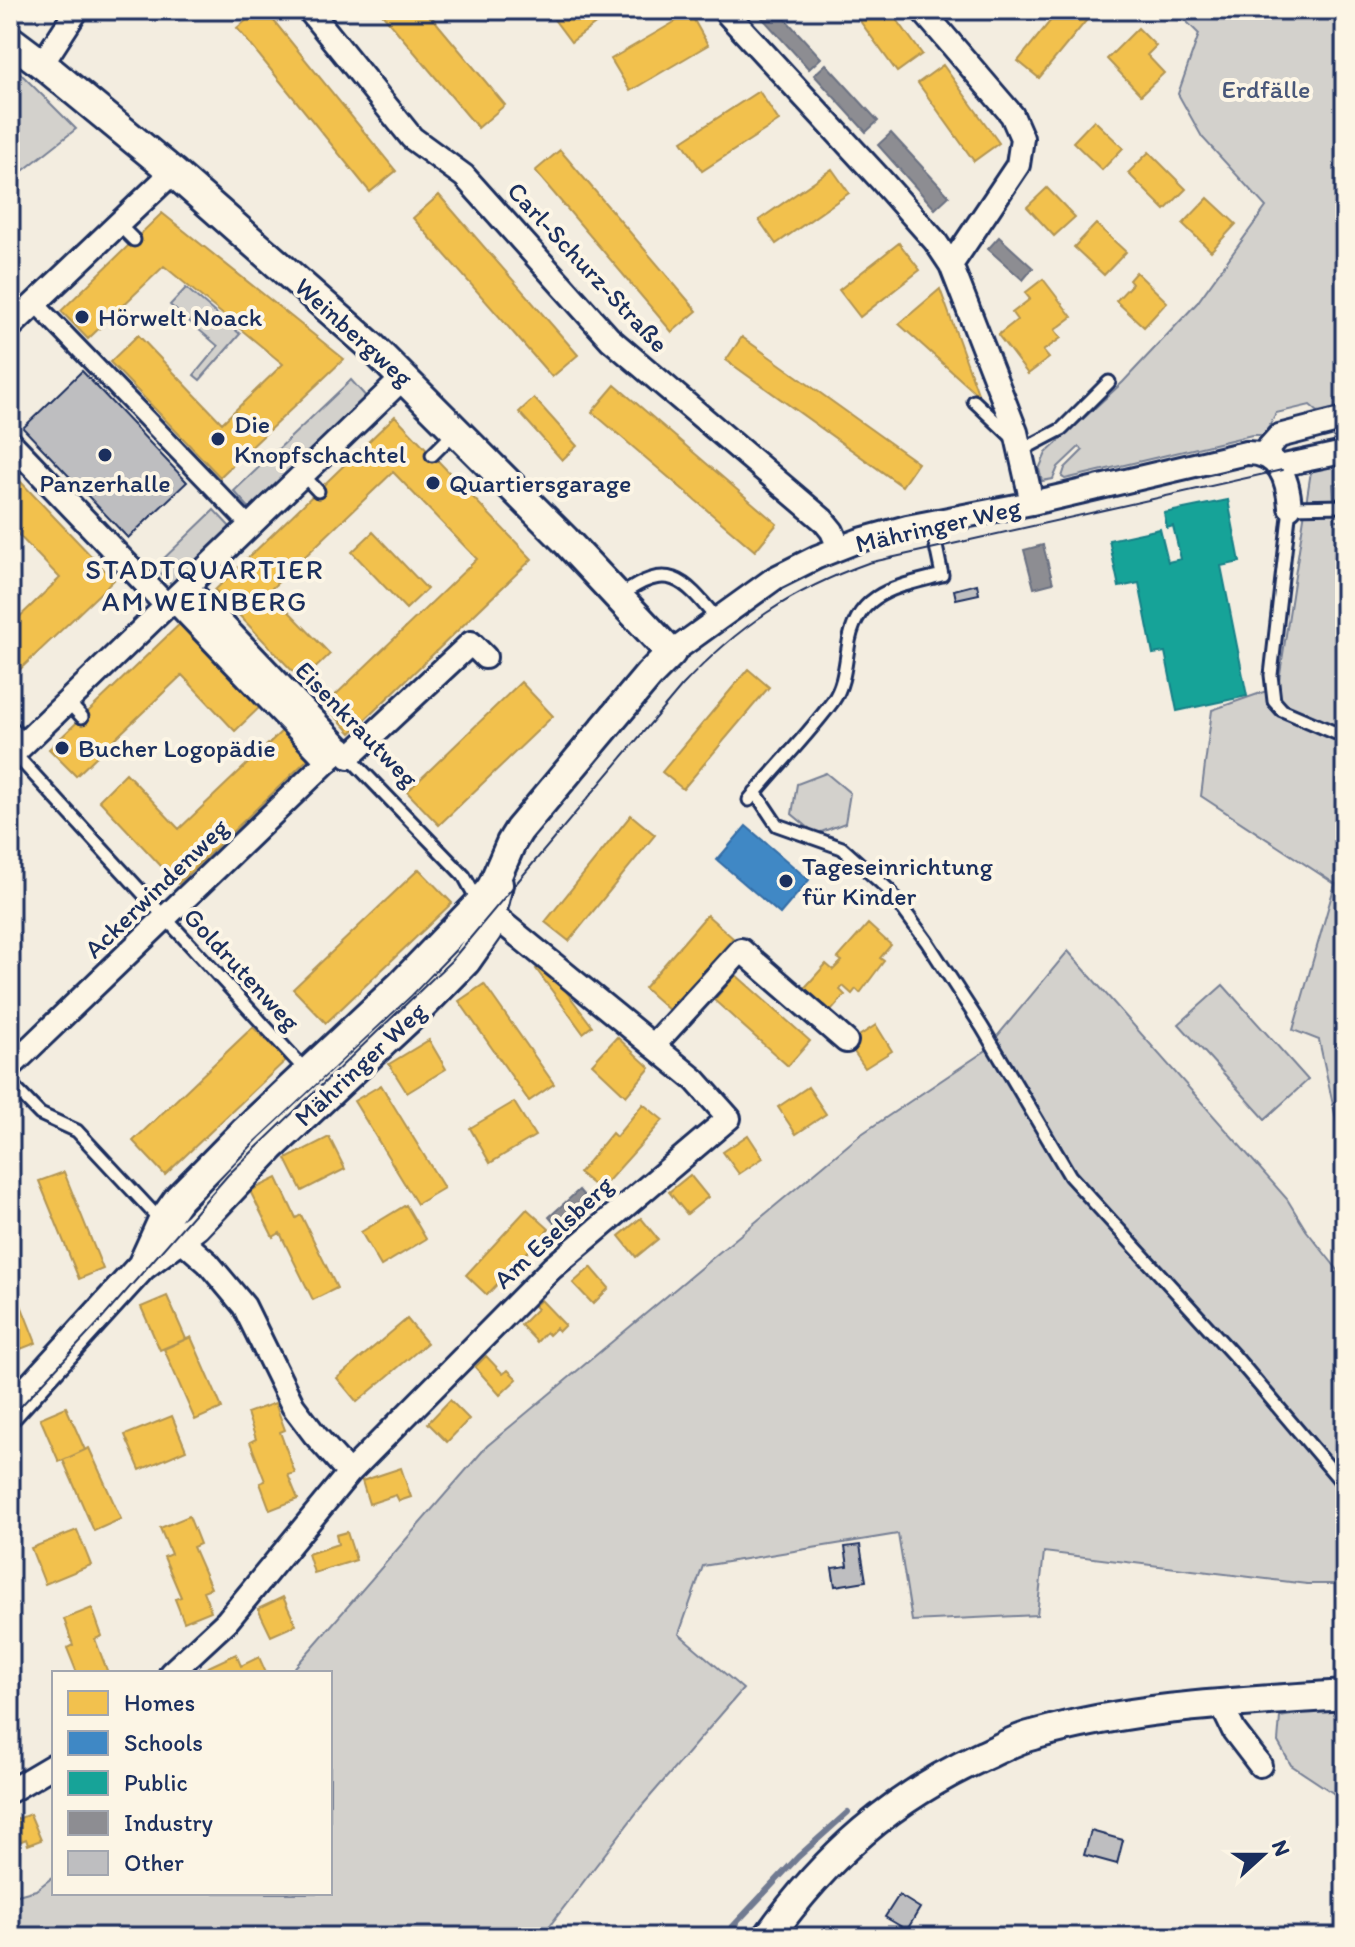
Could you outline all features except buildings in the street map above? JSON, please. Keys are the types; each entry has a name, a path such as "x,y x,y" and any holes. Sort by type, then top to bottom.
{"street":[{"path":"42,64 77,10"},
{"name":"Carl-Schurz-Straße","path":"309,10 412,138 464,176 610,339 823,520 839,548"},
{"path":"724,10 917,221 951,265 1021,447 1032,503"},
{"path":"922,10 1012,115 1022,138 1018,165 951,265"},
{"name":"Weinbergweg","path":"10,40 173,172 404,377 671,653"},
{"path":"10,327 35,303 126,232 173,172"},
{"path":"35,303 250,526"},
{"path":"15,744 75,710 176,598 250,526 310,483 404,377"},
{"path":"1290,507 1274,462 1271,443 1289,432 1345,419"},
{"name":"Eisenkrautweg","path":"10,442 340,755"},
{"name":"Mähringer Weg","path":"171,1230 196,1226 271,1147 442,987 477,950 487,931 486,909 492,887 519,830 639,686 671,653 716,618 775,578 839,548 882,534 1238,455 1274,462"},
{"name":"Ackerwindenweg","path":"10,1067 340,755 471,643 485,657"},
{"name":"Mähringer Weg","path":"10,1411 142,1266 171,1230 200,1176 401,985 486,909"},
{"name":"Am Eselsberg","path":"173,1671 227,1621 349,1473 552,1268 729,1118 695,1080 486,909"},
{"path":"653,1046 741,950 846,1041"},
{"path":"171,1230 220,1276 244,1306 293,1406 349,1473"},
{"path":"768,1937 827,1865 859,1832 930,1782 1029,1736 1158,1709 1345,1695"},
{"path":"1221,1704 1234,1731 1260,1765"},
{"path":"10,1791 52,1766"}],"lane":[{"path":"974,401 1021,447 1062,429 1109,382"},
{"path":"432,455 457,430"},
{"path":"1274,462 1345,447"},
{"path":"1274,462 1345,457"},
{"path":"1345,506 1290,507 1271,687 1274,701 1282,710 1345,737"},
{"path":"931,522 942,575 892,588 869,602 851,632 843,677 834,700 752,796 777,825 842,848 889,890 982,1027 1070,1176 1239,1361 1345,1486"},
{"path":"619,596 647,579 669,576 691,588 716,618"},
{"name":"Goldrutenweg","path":"15,744 165,918 308,1072"},
{"name":"Eisenkrautweg","path":"340,755 464,876 486,909"},
{"path":"10,1083 40,1114 77,1131 171,1230"}],"green space":[{"name":"Erdfälle","path":"1175,10 1345,10 1345,406 1318,412 1310,405 1276,413 1264,435 1252,435 1065,479 1062,477 1065,468 1083,450 1079,447 1058,467 1053,479 1042,481 1039,469 1046,453 1123,382 1197,303 1266,207 1202,137 1178,94 1199,34"},
{"path":"20,73 76,129 10,181 10,77"},
{"path":"186,288 240,334 200,380 194,375 218,346 170,305"},
{"path":"351,380 369,400 252,511 234,491"},
{"path":"1345,464 1345,482 1333,484 1335,520 1345,520 1345,1160 1319,1040 1293,1030 1335,884 1201,796 1212,710 1278,687 1311,471"},
{"path":"214,510 233,530 174,587 155,567"},
{"path":"826,773 850,793 845,823 816,834 792,814 797,784"},
{"path":"1068,951 1287,1199 1306,1230 1345,1279 1345,1584 1307,1584 1044,1552 1037,1615 912,1621 898,1534 703,1566 679,1634 743,1689 641,1807 541,1937 10,1937 10,1897 36,1890 52,1878 52,1895 332,1895 332,1671 292,1671 487,1446 860,1135 985,1051"},
{"path":"1223,985 1308,1080 1265,1119 1179,1024"},
{"path":"1345,1710 1345,1801 1291,1765 1278,1742 1280,1717"}],"waterway":[{"path":"723,1937 798,1857 848,1812"}],"tram line":[{"path":"10,1418 228,1175 451,961 682,686 745,628 790,598 868,563 1282,470"}],"place":[{"name":"Hörwelt Noack","path":"82,317"},
{"name":"Die Knopfschachtel","path":"218,439"},
{"name":"Panzerhalle","path":"105,455"},
{"name":"Quartiersgarage","path":"433,483"},
{"name":"Bucher Logopädie","path":"62,748"},
{"name":"Tageseinrichtung für Kinder","path":"786,881"}],"district":[{"name":"STADTQUARTIER AM WEINBERG","path":"205,585"}]}
